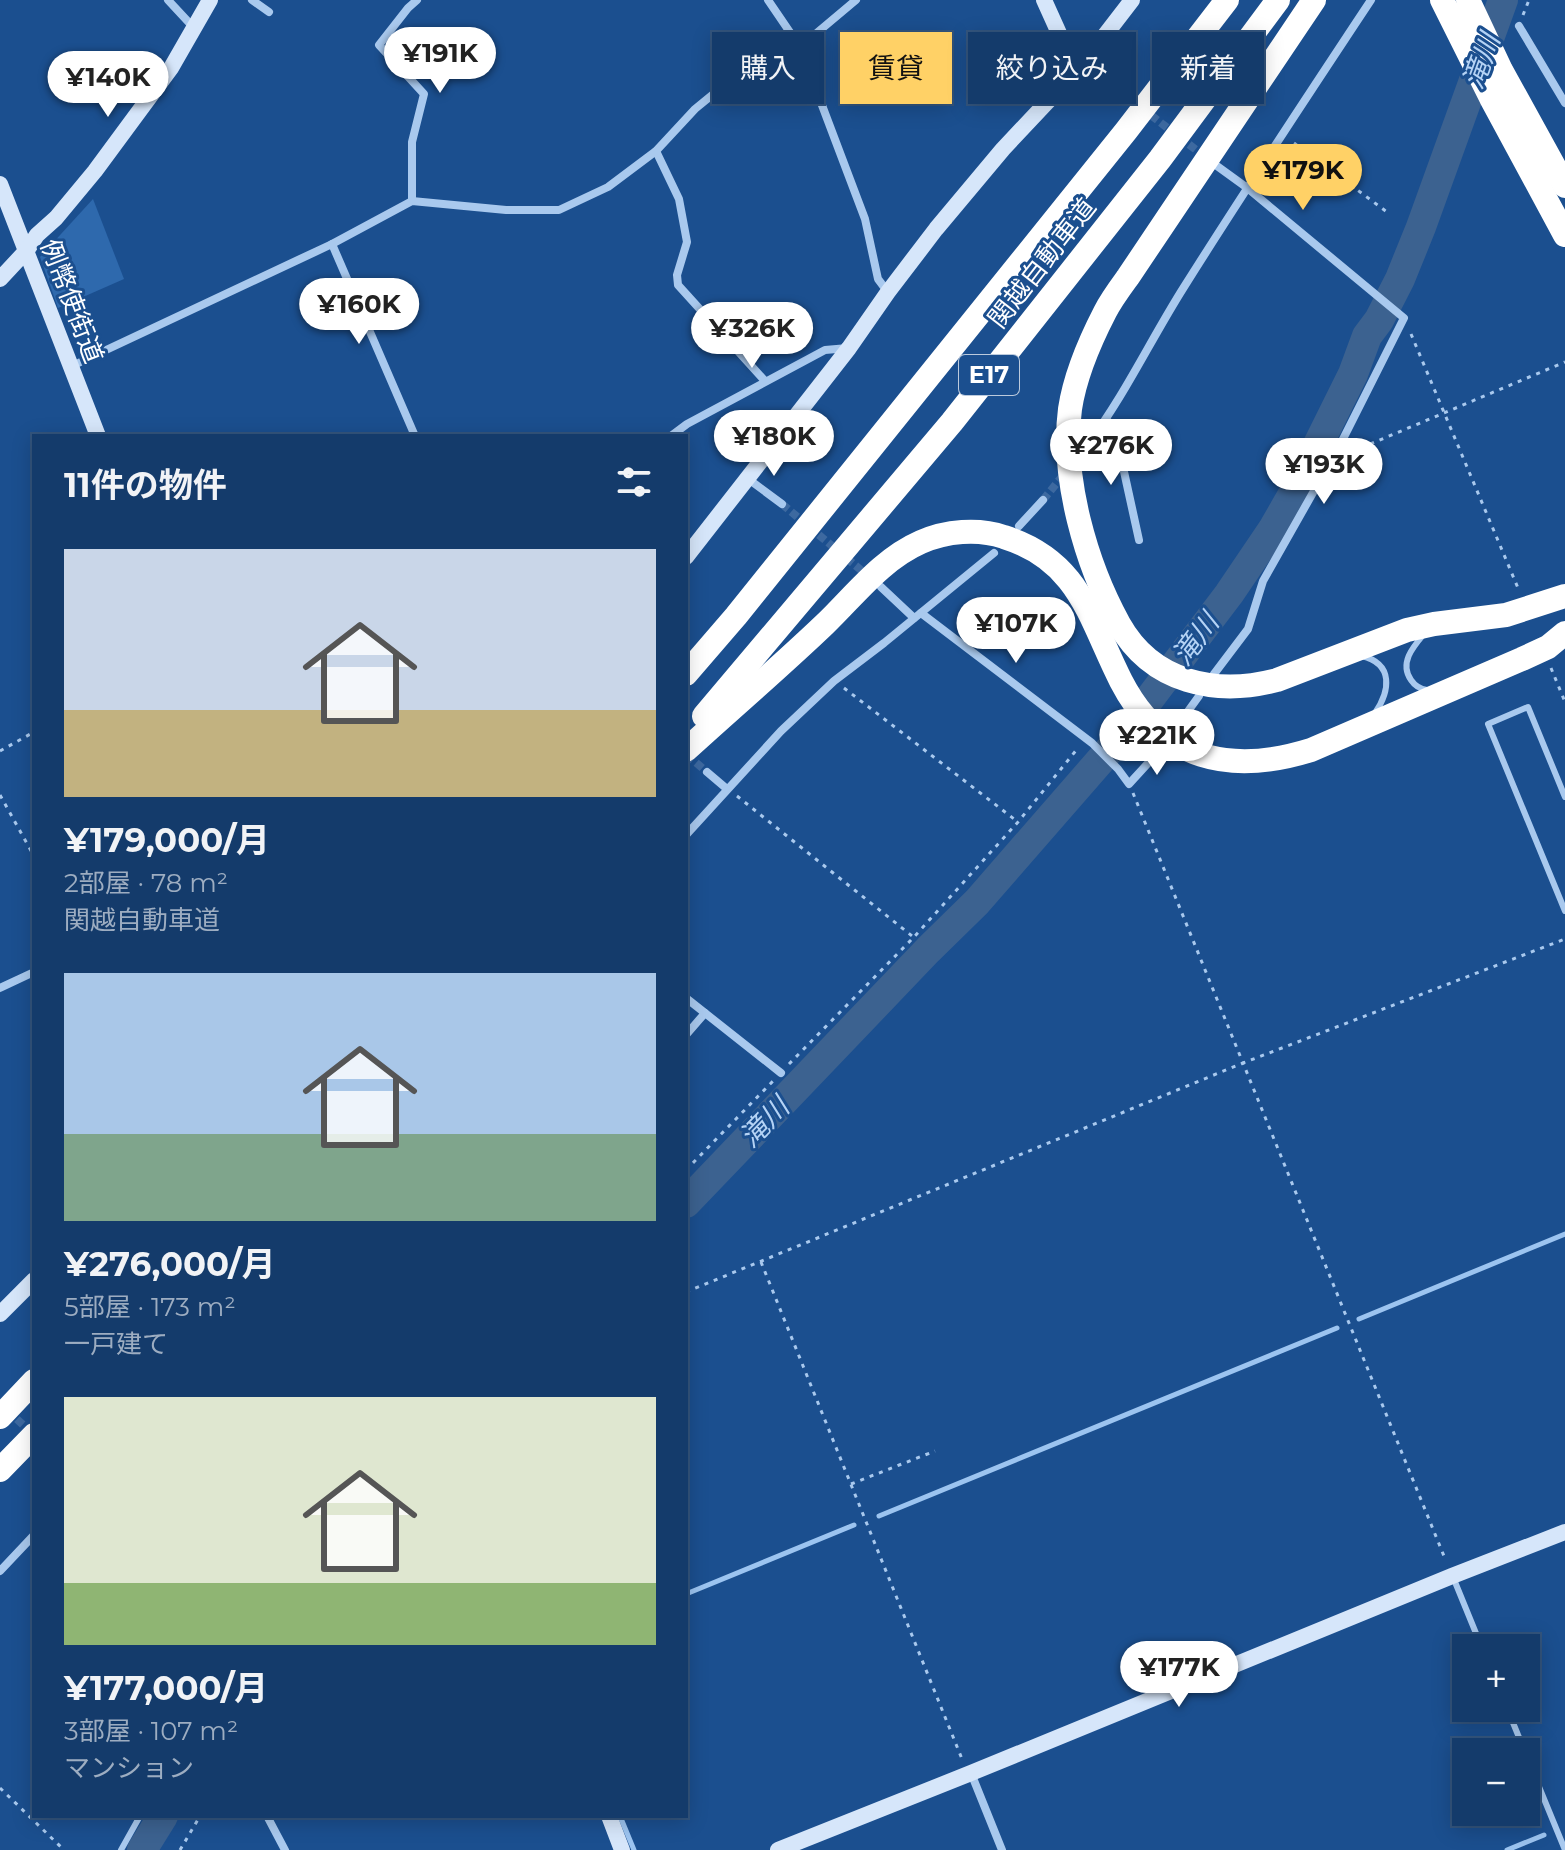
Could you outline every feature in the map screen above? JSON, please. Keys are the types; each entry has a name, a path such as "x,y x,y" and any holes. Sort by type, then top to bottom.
{"highway":[{"name":"関越自動車道","path":"688,672 1126,131 1227,0"},
{"name":"関越自動車道","path":"688,735 952,422 1160,159 1278,0"},
{"path":"1314,0 1105,311 1080,370 1070,407 1067,442 1070,480 1099,582 1121,627 1142,654 1179,677 1205,685 1232,688 1277,680 1392,635 1434,624 1506,615 1565,596"},
{"path":"1442,0 1565,235"},
{"path":"1472,8 1501,70 1565,186"},
{"path":"688,748 882,567 922,541 945,534 992,533 1022,543 1047,557 1083,599 1121,680 1145,716 1168,737 1206,757 1259,762 1311,750 1548,647 1565,633"},
{"path":"0,1417 32,1383"},
{"path":"0,1470 32,1437"}],"street":[{"path":"168,0 194,28"},
{"path":"0,279 95,171 171,68 210,0"},
{"path":"252,0 269,12"},
{"path":"412,201 412,142 424,94 379,45 408,4 417,0"},
{"path":"768,0 789,32"},
{"path":"818,32 856,0"},
{"path":"1044,0 1058,32"},
{"path":"1107,32 1132,0"},
{"path":"1088,444 1106,420 1246,187 1371,0"},
{"path":"1519,26 1565,103"},
{"path":"72,366 332,244 412,201 506,210 559,210 608,187 656,151 712,95"},
{"path":"822,104 865,219 878,279 888,292"},
{"path":"688,554 849,348 936,229 1045,104"},
{"path":"656,151 679,199 687,242 677,275 678,285 765,381"},
{"path":"881,587 1089,740 1129,784 1168,737 1248,629 1263,581 1340,445 1402,316 1217,166"},
{"name":"例幣使街道","path":"0,184 97,434"},
{"path":"332,244 414,434"},
{"path":"674,434 825,350 849,348"},
{"path":"1106,420 1114,426 1139,540"},
{"path":"747,478 782,504"},
{"path":"1019,526 1043,500"},
{"path":"688,833 781,731 834,681 994,553"},
{"path":"707,772 727,789"},
{"path":"0,988 32,973"},
{"path":"688,1000 781,1073"},
{"path":"688,1033 705,1013"},
{"path":"0,1314 32,1282"},
{"path":"778,1850 812,1844 971,1773 1565,1532"},
{"path":"0,1571 32,1537"},
{"path":"971,1773 1002,1850"},
{"path":"268,1818 285,1850"},
{"path":"610,1818 622,1850"}],"lane":[{"path":"1434,624 1410,651 1407,671 1421,689 1443,692 1455,689"},
{"path":"1347,654 1366,656 1375,661 1386,679 1387,691 1366,727"},
{"path":"1565,797 1528,707 1488,724 1565,911"},
{"path":"1452,1576 1476,1634"},
{"path":"1540,1789 1565,1850"},
{"path":"121,1850 139,1818"}],"path":[{"path":"1282,134 1387,212"},
{"path":"1402,316 1523,599"},
{"path":"1340,445 1356,450 1565,362"},
{"path":"1548,660 1565,702"},
{"path":"834,681 1018,822"},
{"path":"0,751 32,733"},
{"path":"688,1168 914,937 1089,740"},
{"path":"1129,784 1452,1576"},
{"path":"727,789 914,937"},
{"path":"0,795 32,852"},
{"path":"688,1291 1243,1063 1565,939"},
{"path":"761,1262 971,1773"},
{"path":"851,1484 935,1451"},
{"path":"0,1788 64,1850"},
{"path":"180,1850 199,1818"}],"shaded area":[{"path":"93,199 124,279 58,308 40,257"}],"waterway":[{"name":"滝川","path":"688,1201 977,902 1119,739 1229,594 1297,487 1353,374 1367,336 1400,279 1503,0"},
{"path":"1359,1319 1565,1234"},
{"path":"879,1516 1337,1328"},
{"path":"688,1593 854,1525"},
{"name":"滝川","path":"142,1850 162,1818"},
{"path":"621,1818 634,1850"},
{"path":"1507,1850 1544,1835"}],"tunnel":[{"path":"1136,104 1204,156"},
{"path":"1043,500 1065,473"},
{"path":"782,504 868,576"},
{"path":"688,756 707,772"},
{"path":"8,1411 32,1433"}]}
